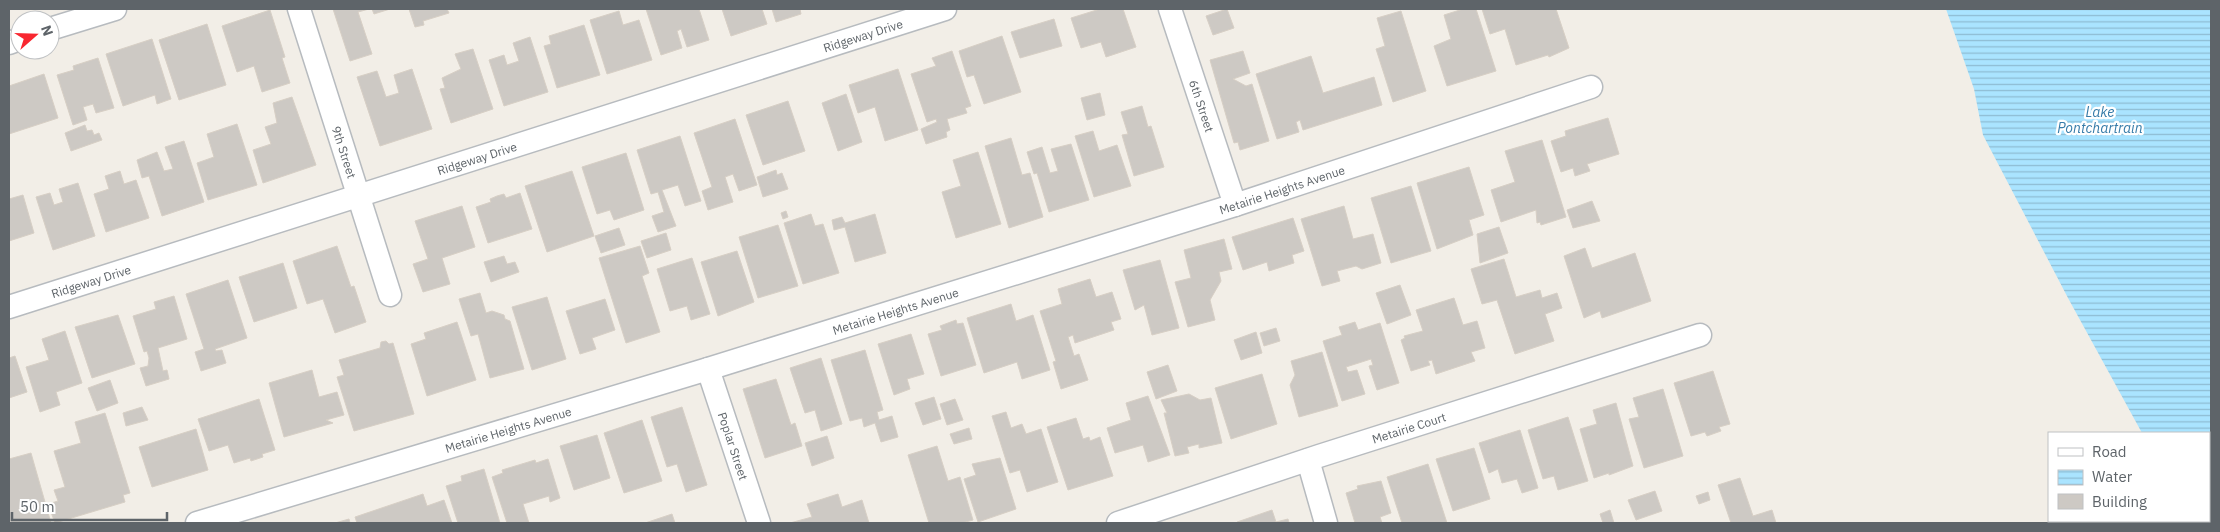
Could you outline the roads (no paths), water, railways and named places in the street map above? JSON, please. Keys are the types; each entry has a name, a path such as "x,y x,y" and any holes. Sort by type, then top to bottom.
{"street":[{"path":"60,27 115,9"},
{"name":"9th Street","path":"299,9 390,295"},
{"name":"Ridgeway Drive","path":"9,307 945,9"},
{"name":"6th Street","path":"1170,9 1235,205"},
{"name":"Metairie Heights Avenue","path":"197,523 708,370 1235,205 1591,87"},
{"name":"Metairie Court","path":"1118,523 1308,460 1700,335"},
{"name":"Poplar Street","path":"708,370 759,523"},
{"path":"1308,460 1326,523"}],"water":[{"name":"Lake Pontchartrain","path":"1946,9 2211,9 2211,523 2150,523 2210,522 2210,432 2141,432 2068,298 1983,135 1974,89"}]}
